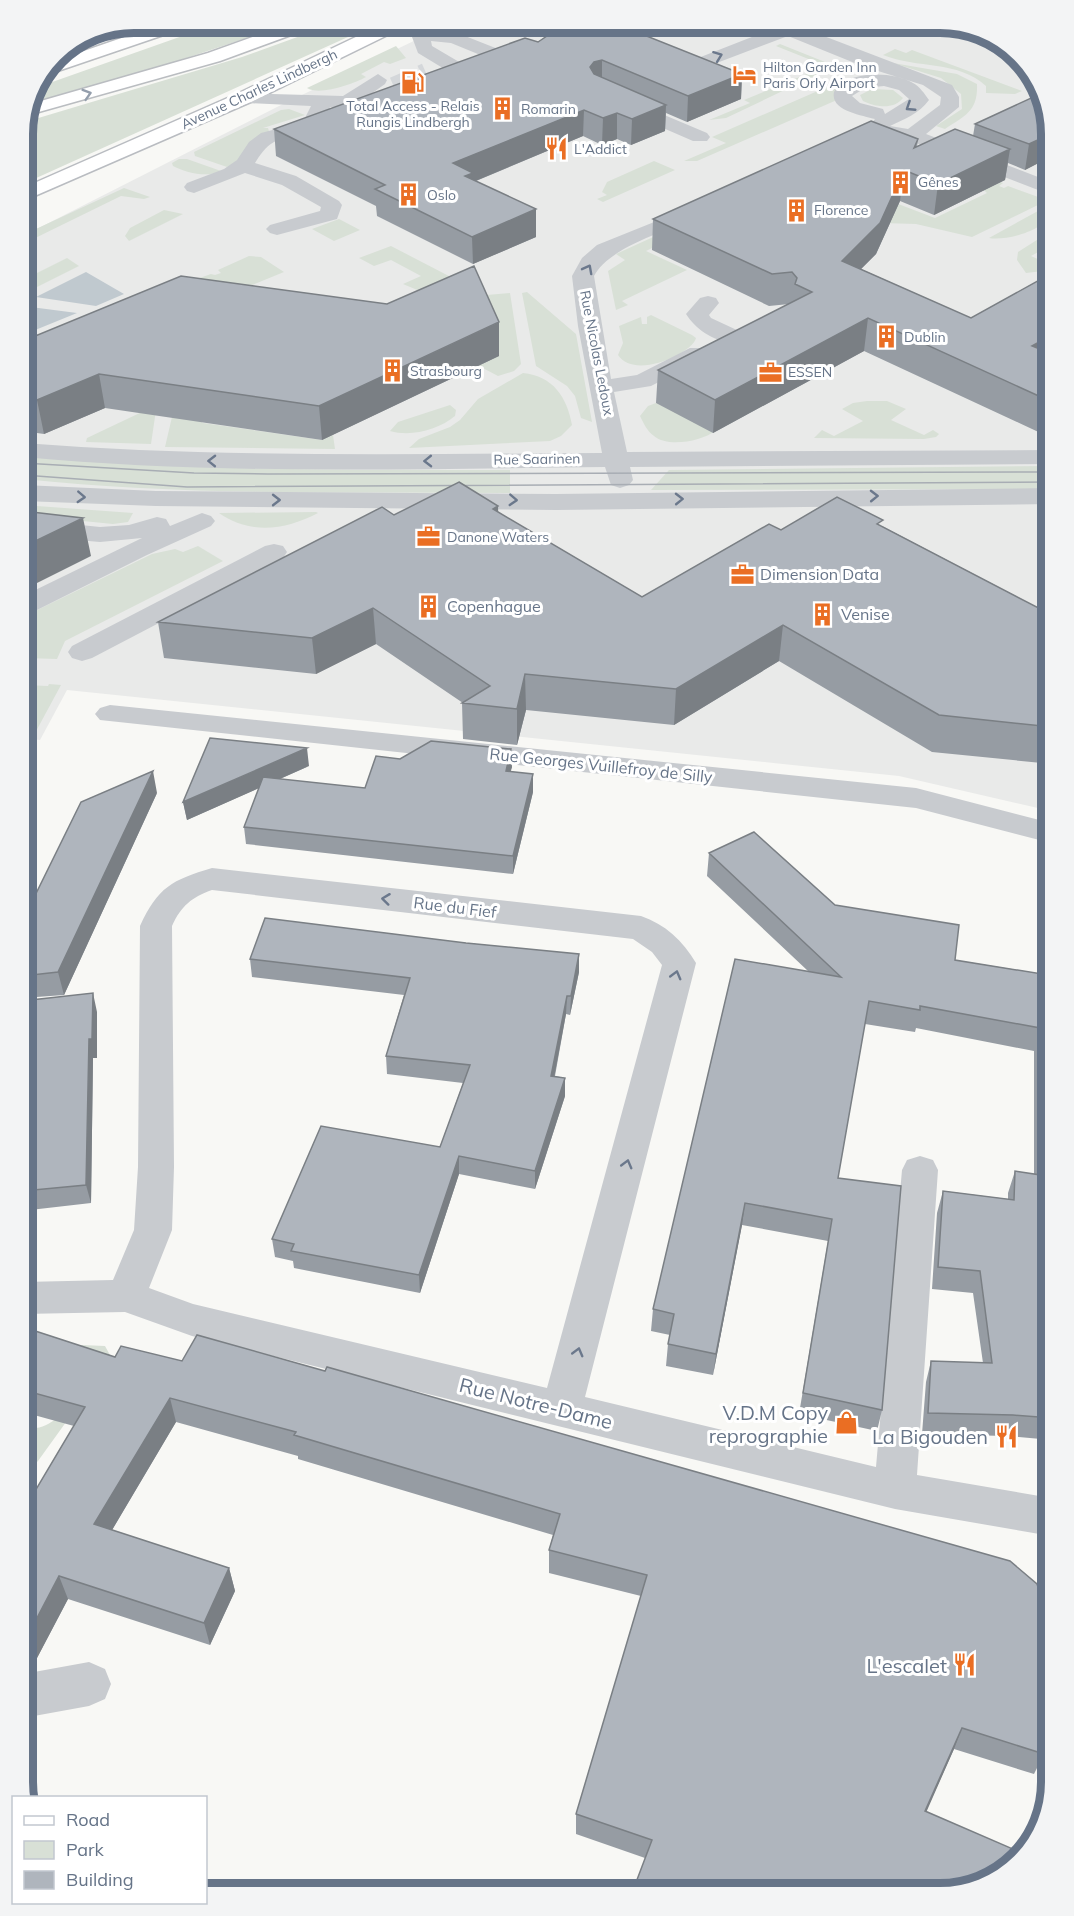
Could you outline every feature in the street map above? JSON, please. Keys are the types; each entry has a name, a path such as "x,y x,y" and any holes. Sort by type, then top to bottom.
{"main road":[{"path":"61,65 151,33"},
{"path":"36,108 214,57 278,33"},
{"name":"Avenue Charles Lindbergh","path":"33,191 246,97 378,33"},
{"name":"Avenue Charles Lindbergh","path":"33,197 119,154"}],"street":[{"path":"408,33 435,65"},
{"path":"650,49 693,66 766,33"},
{"path":"798,33 869,62 930,81 945,89 950,97 949,107 912,135"},
{"path":"488,34 503,46 528,56"},
{"path":"246,97 347,102 387,90"},
{"path":"610,98 700,137"},
{"path":"194,187 231,173 242,166 256,146 268,137 310,126 317,118 322,100"},
{"path":"842,144 874,122 1041,183"},
{"path":"242,166 269,171 306,187 332,205 330,215 277,229"},
{"name":"Rue Nicolas Ledoux","path":"620,500 618,458 589,326 583,276 590,263 605,250 717,201"},
{"path":"602,387 643,381 741,331 703,322 697,314 708,303"},
{"name":"Rue Saarinen","path":"33,451 206,461 1041,457"},
{"path":"33,494 195,511 620,500 1041,496"},
{"path":"33,528 118,535 138,532 195,511"},
{"path":"33,601 138,549 195,511"},
{"path":"82,652 274,552"},
{"name":"Rue Georges Vuillefroy de Silly","path":"110,714 916,798 1041,830"},
{"name":"Rue du Fief","path":"126,1296 153,1230 156,1167 156,927 165,904 184,887 212,879 641,928 664,944 679,963 562,1408"},
{"path":"895,1490 920,1170"},
{"name":"Rue Notre-Dame","path":"33,1298 126,1296 192,1320 895,1490 1041,1515"},
{"path":"33,1694 89,1684"}],"shaded area":[{"path":"430,33 947,33 985,43 1007,58 1031,89 1038,108 1041,134 1041,809 899,776 67,690 40,740 33,739 33,231 277,107"},
{"path":"86,272 124,294 96,306 36,297"},
{"path":"33,307 77,313 33,331"}],"green space":[{"path":"191,33 262,33 156,68 39,101 47,84"},
{"path":"308,33 357,33 33,179 34,119 242,57"},
{"path":"780,44 830,64 829,69 726,118 709,120 750,103 744,100 826,66 776,46"},
{"path":"396,46 406,58 390,64 384,62 361,74 366,77 345,86 320,91 307,88"},
{"path":"895,49 906,53 912,50 1022,91 1015,94 986,93 986,86 963,72 883,55"},
{"path":"893,63 957,74 977,84 973,106 965,116 945,129 936,126 962,109 961,94 941,78"},
{"path":"883,75 862,89 697,161 684,161 726,143 712,137 843,80"},
{"path":"872,89 893,90 903,98 890,106 873,105 863,101 860,95"},
{"path":"289,109 305,115 263,128 268,128 269,131 227,167 195,156 194,152 281,110"},
{"path":"179,159 187,159 221,171 203,174 184,171 173,166 172,163"},
{"path":"654,161 675,170 603,202 597,199 607,195 602,192 607,182"},
{"path":"955,164 1003,183 999,186 1004,188 1008,186 1041,198 1041,203 972,237 916,224 846,222 885,199 935,218 987,193"},
{"path":"124,188 150,197 144,199 121,196 33,239 33,230"},
{"path":"164,210 183,214 129,241 125,236 130,228"},
{"path":"1041,210 1041,225 1033,230 1005,238 989,238"},
{"path":"339,219 360,230 334,241 312,229"},
{"path":"662,233 672,238 646,251 687,270 622,301 628,305 616,310 608,271 625,260 616,254"},
{"path":"1041,237 1041,250 1031,256 1041,260 1041,271 1026,273 1017,260 1018,252"},
{"path":"391,246 472,288 422,292 403,284 421,276 391,260 374,266 359,258"},
{"path":"249,256 261,257 284,272 233,293 191,281 221,273 218,270"},
{"path":"67,258 79,266 33,289 33,275"},
{"path":"527,292 576,334 592,422 581,418 575,396 567,386 536,366 522,293"},
{"path":"510,293 521,364 514,371 498,376 479,366 418,301"},
{"path":"651,315 696,338 684,351 662,362 636,365 626,362 618,355 623,343 619,326 641,317 642,324 647,324 647,317"},
{"path":"523,373 543,378 562,397 572,425 561,436 550,441 409,448 419,439 450,427 460,420 478,399"},
{"path":"887,401 906,409 891,420 924,435 933,430 939,434 936,437 924,439 814,438 822,430 834,436 863,421 842,409 853,403"},
{"path":"656,403 715,431 702,438 685,442 660,440 649,432 640,416 648,406"},
{"path":"175,404 203,423 322,440 333,435 335,449 165,447"},
{"path":"450,405 456,410 455,416 441,425 415,433 390,431 398,422"},
{"path":"146,410 156,410 151,444 86,442 87,438"},
{"path":"33,457 205,467 510,470 510,493 205,491 33,480"},
{"path":"1041,466 1041,489 651,490 669,470"},
{"path":"33,506 133,513 128,522 113,524 33,516"},
{"path":"219,513 318,513 306,519 268,528 243,525"},
{"path":"198,546 223,561 65,641 57,659 33,658 33,612 152,554 175,549 183,552"},
{"path":"49,684 61,685 33,735 33,685 48,686"},
{"path":"82,1345 105,1346 110,1355 105,1368 33,1466 33,1428 54,1421 76,1396 67,1349"}],"building":[{"path":"546,33 639,33 742,74 688,96 602,60 594,62 590,67 594,74 666,105 632,119 617,113 603,118 584,110 453,163 473,173 465,176 536,209 472,237 375,189 385,185 274,129 525,38 538,42 547,36"},
{"path":"1034,97 1038,108 1041,139 1029,144 975,124"},
{"path":"871,121 918,139 914,148 955,129 1010,149 938,184 904,170 880,223 842,261 971,318 1041,279 1041,341 1032,346 1041,350 1041,397 868,318 715,400 658,370 812,292 795,284 797,278 792,272 772,274 653,219"},
{"path":"474,266 499,322 319,406 99,374 37,400 33,399 33,337 181,276 387,304"},
{"path":"459,482 498,506 493,509 642,597 769,524 781,530 837,497 883,520 877,524 1041,609 1041,726 939,715 783,625 676,689 525,674 517,709 462,703 490,686 373,608 312,638 158,622 382,507 394,515"},
{"path":"33,512 83,518 33,542"},
{"path":"210,738 307,748 183,802"},
{"path":"431,741 511,749 506,771 533,774 513,856 244,827 263,777 365,788 376,756 400,759"},
{"path":"153,771 58,972 33,975 33,900 81,802"},
{"path":"754,832 835,905 959,925 955,960 1041,974 1041,1175 1040,1028 920,1006 920,1010 869,1001 838,1178 901,1186 882,1410 803,1393 832,1219 745,1203 716,1354 668,1344 674,1314 653,1309 735,959 841,977 709,853"},
{"path":"265,918 466,943 579,954 571,996 567,996 551,1076 565,1078 535,1171 459,1156 419,1275 291,1251 294,1244 272,1239 321,1126 440,1147 470,1065 386,1056 410,978 250,959"},
{"path":"93,993 92,1039 89,1039 86,1185 33,1190 33,1000"},
{"path":"1015,1171 1041,1175 1041,1417 928,1413 931,1361 992,1363 980,1271 938,1267 943,1191 1014,1200"},
{"path":"33,1330 115,1357 121,1346 182,1361 197,1335 325,1371 327,1367 1010,1561 1037,1584 1041,1595 1041,1753 962,1728 925,1811 1015,1850 985,1873 953,1882 636,1883 652,1840 576,1814 647,1575 549,1550 560,1514 294,1435 296,1432 170,1398 94,1524 229,1568 204,1623 59,1576 33,1625 33,1495 85,1407 33,1393"}],"tunnel":[{"path":"394,87 426,73"}],"tram line":[{"path":"33,464 194,473 268,474 1041,472"},
{"path":"33,476 187,487 1041,482"}],"place":[{"name":"Hilton Garden Inn Paris Orly Airport","path":"745,75"},
{"name":"Total Access - Relais Rungis Lindbergh","path":"413,82"},
{"name":"Romarin","path":"503,109"},
{"name":"L'Addict","path":"556,149"},
{"name":"Gênes","path":"900,182"},
{"name":"Oslo","path":"409,195"},
{"name":"Florence","path":"796,210"},
{"name":"Dublin","path":"886,337"},
{"name":"Strasbourg","path":"392,371"},
{"name":"ESSEN","path":"770,372"},
{"name":"Danone Waters","path":"429,537"},
{"name":"Dimension Data","path":"742,574"},
{"name":"Copenhague","path":"429,606"},
{"name":"Venise","path":"823,614"},
{"name":"V.D.M Copy reprographie","path":"846,1423"},
{"name":"La Bigouden","path":"1006,1436"},
{"name":"L'escalet","path":"965,1665"}]}
